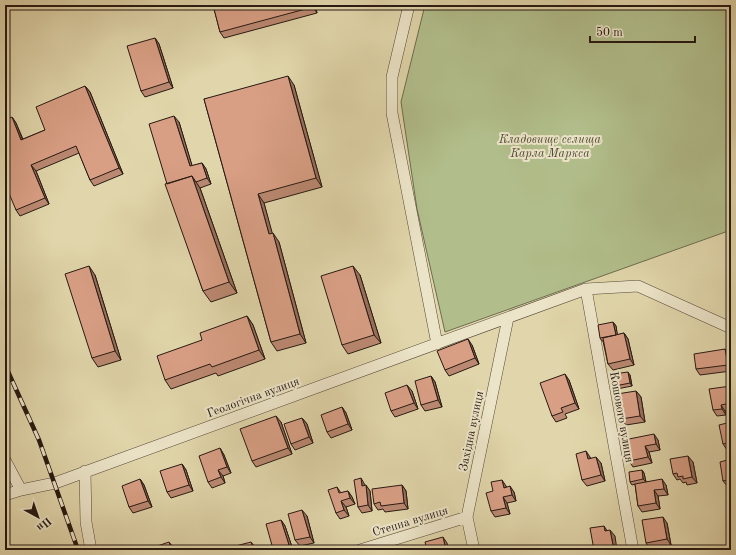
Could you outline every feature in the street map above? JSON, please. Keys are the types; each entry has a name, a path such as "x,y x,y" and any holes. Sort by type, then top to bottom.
{"street":[{"path":"409,5 392,77 392,113 437,344"},
{"name":"Геологічна вулиця","path":"5,495 55,483 586,289 638,286 731,328"},
{"name":"Кошового вулиця","path":"586,289 633,550"},
{"name":"Західна вулиця","path":"474,550 467,517 508,318"},
{"path":"5,460 21,490"},
{"path":"85,471 86,522 91,550"},
{"name":"Степна вулиця","path":"360,550 467,517"}],"green space":[{"name":"Кладовище селища Карла Маркса","path":"425,5 731,5 731,230 445,332 417,209 401,102"}],"building":[{"path":"213,5 312,5 313,7 220,32"},
{"path":"155,38 169,82 141,91 127,46"},
{"path":"288,76 316,178 258,194 269,234 273,233 300,334 271,342 204,99"},
{"path":"85,86 119,168 90,180 76,146 31,165 45,198 16,210 5,184 5,120 12,117 21,140 45,130 36,107"},
{"path":"174,116 190,166 202,163 207,178 196,182 192,176 167,184 149,124"},
{"path":"192,176 229,282 203,291 165,184"},
{"path":"89,266 115,351 92,358 65,274"},
{"path":"353,266 374,335 342,345 321,276"},
{"path":"247,316 259,350 212,367 210,364 165,380 157,356 202,340 200,333"},
{"path":"613,322 616,335 600,338 598,325"},
{"path":"624,333 630,359 608,364 603,338"},
{"path":"468,339 475,358 445,370 437,351"},
{"path":"725,349 728,365 696,369 694,354"},
{"path":"628,372 630,383 615,386 613,374"},
{"path":"565,374 575,403 561,408 563,412 552,416 540,383"},
{"path":"431,376 438,400 421,405 415,381"},
{"path":"407,385 414,403 391,411 385,393"},
{"path":"731,386 731,403 721,405 722,409 713,410 709,389"},
{"path":"636,391 640,416 621,419 617,394"},
{"path":"342,407 348,424 327,432 321,415"},
{"path":"276,416 288,448 252,461 240,429"},
{"path":"302,418 309,437 291,444 284,424"},
{"path":"731,422 731,442 723,444 719,425"},
{"path":"654,434 656,444 645,446 648,457 629,461 624,440"},
{"path":"220,448 227,467 218,470 221,477 208,482 199,456"},
{"path":"586,451 588,459 596,457 601,475 582,480 576,454"},
{"path":"688,456 692,477 683,479 683,476 678,477 677,473 673,474 670,459"},
{"path":"731,459 731,479 723,481 720,462"},
{"path":"182,464 189,485 167,492 160,471"},
{"path":"642,470 643,479 630,482 629,472"},
{"path":"361,478 362,486 366,485 368,505 358,507 354,480"},
{"path":"140,479 148,501 129,507 122,486"},
{"path":"662,479 664,489 654,490 656,503 638,506 635,484"},
{"path":"502,480 504,488 510,486 512,495 503,497 506,508 491,511 486,493 493,491 491,482"},
{"path":"402,485 404,503 381,506 380,502 374,504 372,489"},
{"path":"337,487 339,493 348,491 350,498 341,501 344,510 336,513 328,490"},
{"path":"302,510 310,537 295,540 288,514"},
{"path":"663,517 667,539 646,543 642,520"},
{"path":"281,520 289,545 273,549 266,524"},
{"path":"604,526 605,531 610,530 614,550 594,550 590,528"},
{"path":"443,537 446,550 427,550 425,542"},
{"path":"169,542 172,550 146,550"},
{"path":"251,542 254,550 229,550 228,548"},
{"path":"516,546 517,550 501,550"}],"railway":[{"path":"5,365 39,440 78,550"}]}
